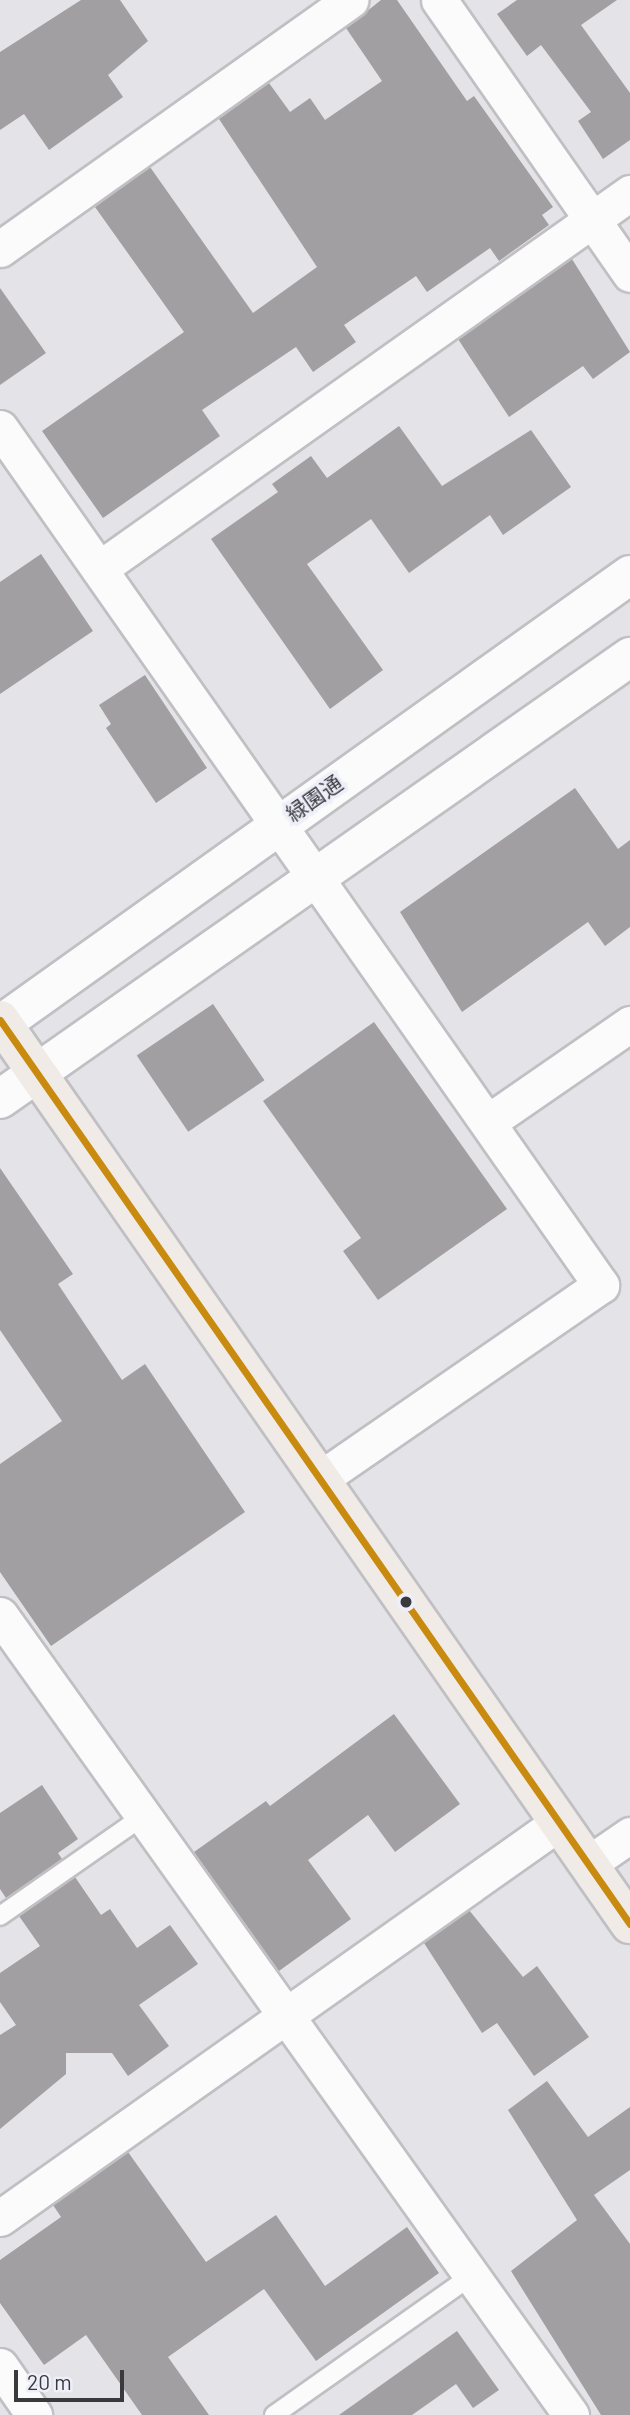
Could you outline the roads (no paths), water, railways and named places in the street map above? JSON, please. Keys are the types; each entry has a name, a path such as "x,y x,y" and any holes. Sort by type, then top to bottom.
{"highway":[{"path":"1,1023 39,1072 630,1924"}],"street":[{"path":"0,249 352,0"},
{"path":"439,0 630,274"},
{"path":"99,569 630,193"},
{"path":"0,428 281,822 601,1285 320,1479"},
{"name":"緑園通","path":"1,1023 630,575"},
{"path":"0,1099 630,657"},
{"path":"488,1122 630,1024"},
{"path":"0,1615 571,2415"},
{"path":"0,2218 558,1823"},
{"path":"588,1864 630,1835"},
{"path":"0,2366 34,2415"}],"lane":[{"path":"0,1916 145,1815"},
{"path":"274,2415 471,2276"}]}
